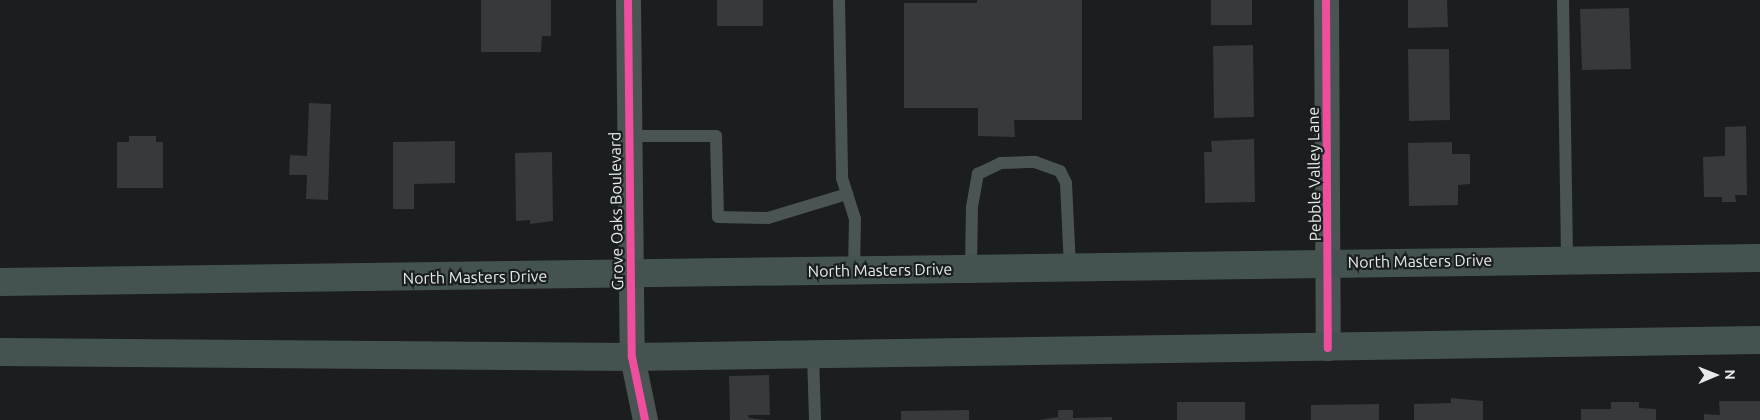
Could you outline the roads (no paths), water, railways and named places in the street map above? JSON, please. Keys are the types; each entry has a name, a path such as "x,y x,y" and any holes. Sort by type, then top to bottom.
{"main road":[{"name":"North Masters Drive","path":"0,282 630,276 1329,262 1760,258"},
{"path":"0,352 632,357 1760,340"}],"street":[{"name":"Grove Oaks Boulevard","path":"628,0 632,357 645,420"},
{"name":"Pebble Valley Lane","path":"1326,0 1328,348"}],"lane":[{"path":"839,0 842,178 856,219 854,271"},
{"path":"1563,0 1567,260"},
{"path":"629,136 716,136 718,217 768,218 847,194"},
{"path":"971,269 972,207 978,174 1001,163 1035,162 1060,171 1066,183 1070,267"},
{"path":"814,355 815,420"}]}
